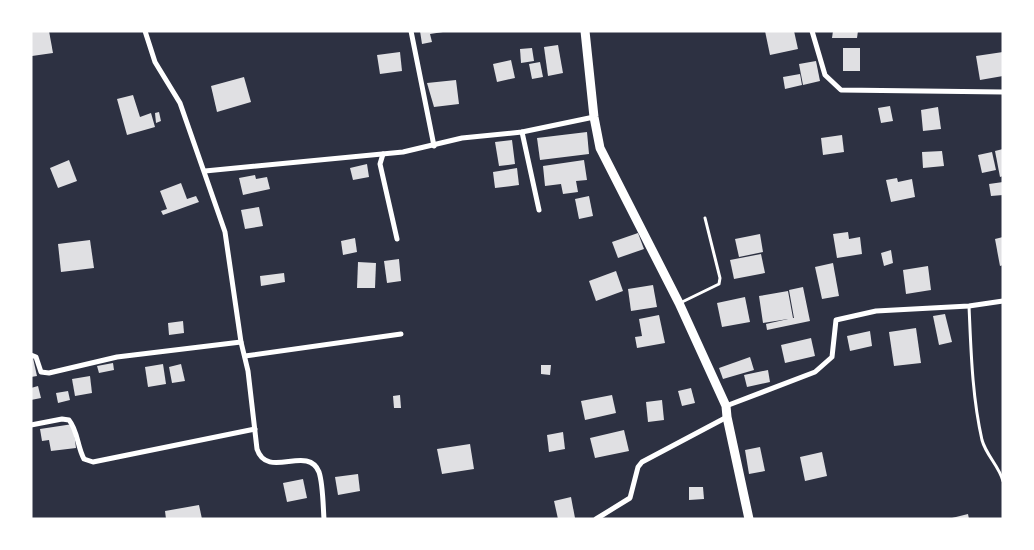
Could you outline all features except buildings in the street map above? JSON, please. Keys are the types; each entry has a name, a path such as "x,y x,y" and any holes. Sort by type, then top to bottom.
{"main road":[{"path":"585,31 594,117 600,148 679,303 726,406 749,519"}],"street":[{"path":"145,31 155,62 180,103 225,232 248,371 257,449 260,458 267,463 309,461 315,466 319,472 324,519"},
{"path":"411,31 434,146"},
{"path":"812,31 825,75 841,90 1003,92"},
{"path":"205,171 403,152 462,138 522,132 594,117"},
{"path":"522,132 539,210"},
{"path":"383,154 380,164 397,239"},
{"path":"726,406 815,372 832,357 836,320 876,311 969,306 1003,301"},
{"path":"245,356 401,334"},
{"path":"31,355 36,357 41,372 50,372 117,357 242,342"},
{"path":"596,519 630,498 638,467 642,462 727,417"},
{"path":"31,425 62,419 69,420 74,427 84,459 93,462 255,429"}],"lane":[{"path":"679,303 719,284 720,278 705,218"},
{"path":"969,306 973,377 983,443 1000,471 1003,481"}]}
